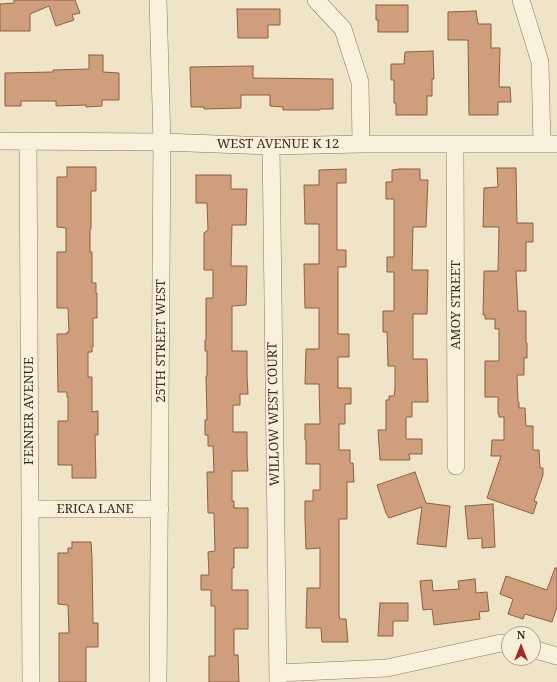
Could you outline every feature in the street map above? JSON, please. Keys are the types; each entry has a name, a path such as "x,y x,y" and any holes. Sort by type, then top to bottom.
{"street":[{"name":"25TH STREET WEST","path":"158,0 162,142 158,682"},
{"path":"316,0 343,29 360,82 360,144"},
{"path":"521,0 540,62 549,144"},
{"name":"WEST AVENUE K 12","path":"0,141 162,142 271,146 360,144 549,144"},
{"name":"FENNER AVENUE","path":"28,141 31,682"},
{"name":"AMOY STREET","path":"455,144 456,466"},
{"name":"WILLOW WEST COURT","path":"271,146 278,678"},
{"name":"ERICA LANE","path":"30,509 160,510"},
{"path":"278,678 387,668 501,643"},
{"path":"541,650 557,656"}],"building":[{"path":"14,0 75,0 80,13 72,15 74,20 56,26 49,6 30,14 30,31 0,31 0,4 14,3"},
{"path":"376,5 408,5 408,32 378,32"},
{"path":"237,9 280,9 280,25 268,25 268,38 238,38"},
{"path":"476,11 478,24 491,24 491,48 500,48 499,87 510,87 511,102 498,102 498,115 469,115 468,40 448,40 448,12"},
{"path":"433,51 434,79 432,79 432,96 427,96 427,115 396,115 396,103 394,103 394,80 391,80 391,64 404,64 405,52"},
{"path":"89,55 103,55 103,72 119,73 119,100 102,100 102,106 86,107 86,105 56,106 56,101 21,101 21,106 5,106 5,73 53,72 53,70 89,69"},
{"path":"253,66 253,78 333,79 333,109 283,110 283,107 270,106 270,95 241,95 241,108 204,109 204,107 191,107 190,67"},
{"path":"67,167 96,167 96,191 91,191 90,252 92,252 92,283 96,283 97,318 93,318 93,347 92,352 88,352 88,377 92,377 92,412 98,411 98,435 95,435 96,478 72,478 72,465 58,465 58,421 68,421 68,397 67,392 58,392 57,334 67,334 67,332 69,332 68,308 57,308 57,252 66,252 66,228 57,227 57,177 67,177"},
{"path":"497,168 516,168 517,223 533,223 533,242 526,242 526,271 516,271 518,311 526,311 527,343 527,358 524,358 524,375 517,375 518,402 519,408 525,408 526,426 533,426 533,450 539,450 540,468 543,468 543,475 534,501 537,502 533,514 487,498 501,456 491,456 492,440 504,440 504,417 499,417 498,414 498,397 485,397 485,361 499,361 499,329 495,329 495,319 485,319 485,315 483,315 484,271 498,271 499,227 483,227 484,188 498,187"},
{"path":"346,169 346,183 337,183 337,250 346,250 346,267 338,267 338,334 349,334 349,357 338,357 338,388 351,388 351,404 345,404 345,424 339,424 339,450 350,450 350,463 353,463 354,482 347,482 347,519 339,519 339,615 340,619 346,619 348,642 322,642 321,628 306,628 307,588 320,588 320,548 306,549 305,501 313,501 313,490 320,490 320,464 306,464 305,424 320,424 319,384 305,384 306,349 319,349 319,308 305,308 304,264 319,264 319,224 305,224 304,185 319,185 319,170"},
{"path":"420,169 420,180 428,180 426,227 413,227 412,270 428,270 427,314 413,314 413,359 427,359 428,402 412,402 412,417 406,417 406,439 422,439 422,454 409,454 410,460 380,460 378,430 386,430 386,400 389,400 389,396 394,396 395,389 395,366 388,366 387,332 383,332 383,311 394,311 394,272 387,272 387,257 394,257 394,199 386,199 386,182 392,182 392,170"},
{"path":"196,175 231,175 231,189 247,189 246,225 232,225 231,266 247,266 246,305 232,306 232,351 247,351 248,394 240,394 240,405 233,405 233,432 247,432 248,471 232,471 232,501 234,501 234,508 248,508 248,548 234,548 234,568 232,568 232,590 248,590 248,629 234,629 234,655 238,655 239,682 209,682 209,656 215,656 215,606 211,606 211,590 201,590 201,575 209,575 208,552 215,551 214,513 208,513 207,472 214,472 213,446 208,446 208,435 205,435 205,420 207,420 207,351 205,351 206,298 213,298 213,270 204,270 204,233 208,230 207,203 196,203"},
{"path":"415,472 426,503 450,506 446,547 417,544 422,507 389,518 386,513 377,485"},
{"path":"493,504 495,547 482,548 482,538 468,539 465,506"},
{"path":"72,542 91,542 93,623 98,623 98,647 86,647 86,682 59,682 59,633 69,633 68,605 58,604 58,553 68,553 68,548 72,548"},
{"path":"555,568 557,568 557,607 552,622 525,614 523,619 508,614 513,599 500,594 506,576 547,590"},
{"path":"475,579 476,593 487,592 489,611 479,612 480,619 434,625 432,609 423,610 420,581 432,580 433,591 459,589 458,581"},
{"path":"380,603 408,603 408,621 393,621 393,636 378,636"}]}
